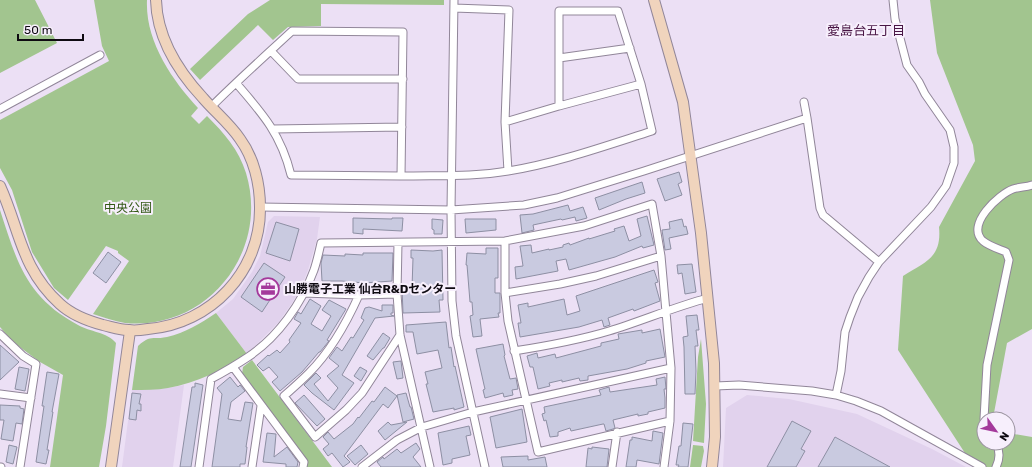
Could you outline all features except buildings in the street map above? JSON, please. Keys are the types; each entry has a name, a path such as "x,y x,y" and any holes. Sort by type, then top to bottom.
{"street":[{"path":"0,186 25,257 40,283 61,305 86,320 130,331 161,328 174,325 198,314 223,297 236,282 252,254 257,239 260,207 255,170 250,156 241,140 185,75 169,50 161,29 156,0"},
{"path":"454,0 451,210 452,301 456,336 485,467"},
{"path":"654,0 683,102 701,233 714,362 715,437 712,467"},
{"path":"836,395 846,332 858,297 879,262 931,207 946,186 954,163 954,147 950,130 924,94 919,82 907,65 895,19 893,0"},
{"path":"454,8 509,10 504,122 508,171"},
{"path":"236,83 262,113 273,129 283,148 291,175 401,176 452,175 508,171 577,155 652,131 641,84 618,11 559,11 560,106"},
{"path":"211,107 292,31 404,32 401,176"},
{"path":"559,58 630,48"},
{"path":"271,51 298,79 403,79"},
{"path":"0,109 100,55"},
{"path":"504,122 641,84"},
{"path":"804,102 820,208 823,215 879,262"},
{"path":"260,207 451,210 524,205 557,198 807,118"},
{"path":"273,129 402,127"},
{"path":"984,411 987,365 1009,260 1006,252 983,241 978,233 979,222 984,213 1000,197 1013,189 1032,185"},
{"path":"200,467 211,379 249,357 271,338 289,316 304,293 314,270 321,243 505,241 584,226 652,204 661,256 671,368 670,421 664,467"},
{"path":"505,241 508,321 538,452 670,421"},
{"path":"398,242 397,294 400,335 430,467"},
{"path":"506,293 596,276 661,256"},
{"path":"304,293 359,295 397,294"},
{"path":"359,295 342,330 324,356 309,374 284,396 315,437 346,410 362,393 400,335"},
{"path":"514,351 544,346 608,331 708,298"},
{"path":"111,467 130,331"},
{"path":"0,334 23,356 36,364 20,467"},
{"path":"233,367 304,462 303,467"},
{"path":"362,467 397,440 422,427 474,412 671,368"},
{"path":"715,386 739,385 812,391 836,395 881,411 982,467"},
{"path":"0,394 31,398"},
{"path":"252,467 261,406"},
{"path":"612,467 618,432"},
{"path":"996,467 1000,451"}],"shaded area":[{"path":"274,216 320,217 317,239 301,288 292,303 278,323 247,354 216,313 233,299 252,272 260,256 268,222"},
{"path":"184,385 173,467 122,467 132,390 167,388"},
{"path":"747,395 789,399 857,414 932,449 966,467 723,467 726,408"}],"green space":[{"path":"0,0 35,0 57,43 0,73"},
{"name":"中央公園","path":"94,0 147,0 150,30 155,45 170,72 198,108 191,116 199,124 207,116 213,122 235,149 246,173 251,202 249,231 240,257 225,281 206,300 182,314 155,322 125,323 93,314 129,261 118,253 118,251 106,246 68,300 54,288 32,252 12,190 0,168 0,120 109,61 102,46"},
{"path":"270,0 444,0 444,5 321,4 321,26 288,27 273,40 258,25 200,80 190,69 248,14"},
{"path":"930,0 1032,0 1032,329 1007,343 994,411 976,411 976,451 1016,451 1016,434 1032,437 1032,467 974,467 898,350 903,276 925,263 935,252 938,246 939,227 975,161 973,145 937,53"},
{"path":"0,210 18,262 35,290 46,303 78,325 103,334 116,343 106,426 99,467 50,467 63,375 40,362 13,342 0,327"},
{"path":"216,313 247,354 219,370 189,383 164,389 132,390 138,346 142,342 149,339 167,337 180,333 199,324"},
{"path":"701,339 706,404 704,443 693,441 698,357"},
{"path":"252,360 332,467 307,467 308,461 242,374 243,367"},
{"path":"693,445 703,446 704,451 701,467 690,467"}],"place":[{"name":"山勝電子工業 仙台R&Dセンター","path":"268,289"}],"district":[{"name":"愛島台五丁目","path":"866,30"}]}
